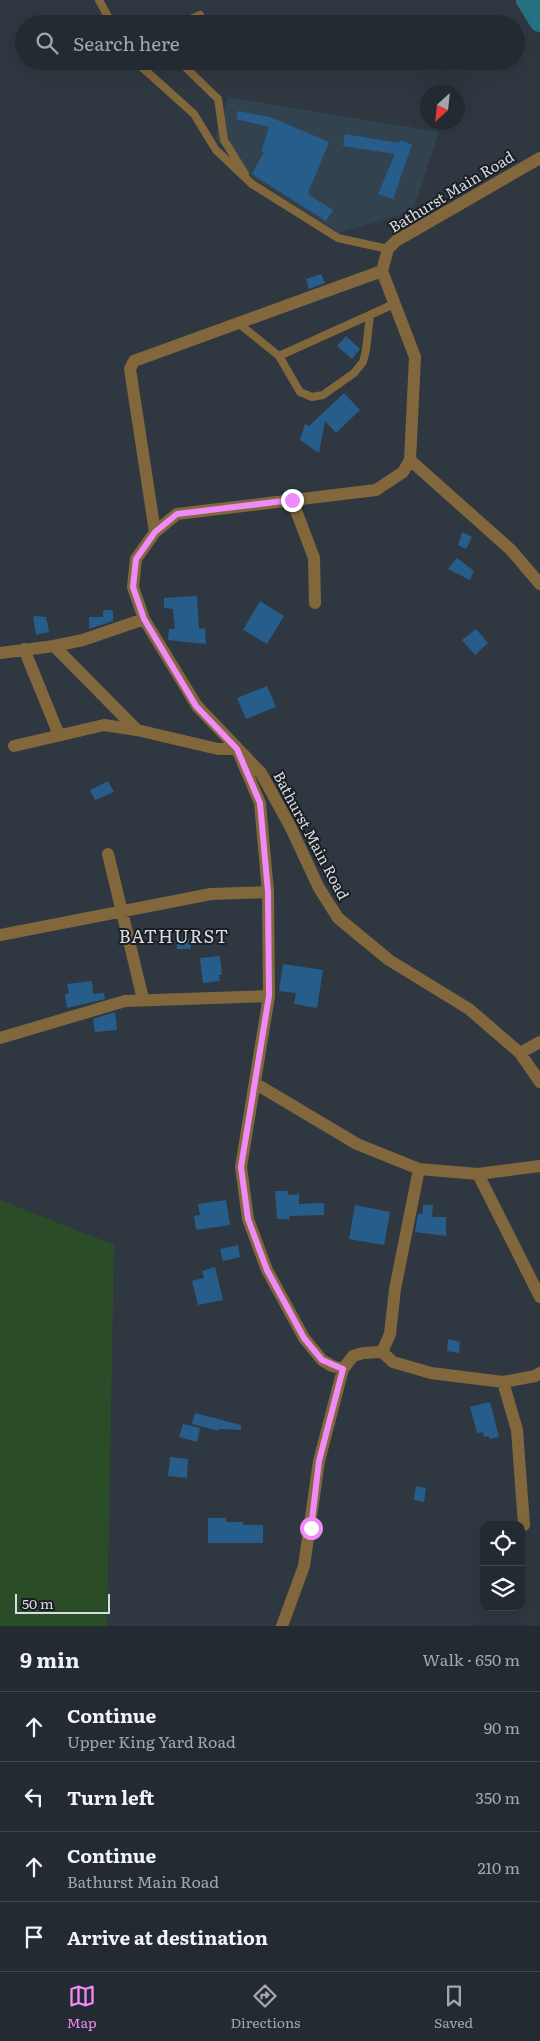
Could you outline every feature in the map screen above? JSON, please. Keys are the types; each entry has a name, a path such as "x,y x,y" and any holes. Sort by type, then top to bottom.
{"street":[{"name":"Bathurst Main Road","path":"382,271 388,249 396,241 540,158"},
{"path":"155,532 130,369 134,361 382,271 415,357 410,460 512,550 540,584"},
{"name":"Bathurst Main Road","path":"410,460 403,472 376,490 177,514 155,532 136,559 133,587 144,619 196,706 261,773 290,826 319,888 338,918 389,960 469,1009 520,1053 540,1082"},
{"path":"292,500 314,558 316,603"},
{"path":"0,653 83,640 144,619"},
{"path":"54,646 137,730"},
{"path":"24,649 60,736"},
{"path":"14,746 104,725 137,730 218,750 237,749 260,803 268,892 269,996 241,1167 248,1219 267,1270 304,1338 322,1360 343,1369"},
{"path":"108,854 143,999"},
{"path":"0,935 211,894 268,892"},
{"path":"0,1038 125,1001 269,996"},
{"path":"520,1053 540,1042"},
{"path":"256,1084 357,1144 419,1170 478,1174 540,1166"},
{"path":"382,1352 390,1334 395,1290 419,1170"},
{"path":"478,1174 540,1297"},
{"path":"282,1626 304,1566 319,1461 343,1369 353,1356 363,1353 382,1352 393,1362 431,1373 503,1382 535,1376 540,1372"},
{"path":"503,1382 517,1430 524,1521"}],"lane":[{"path":"99,0 107,15"},
{"path":"145,70 194,114 216,150 252,184 338,238 388,249"},
{"path":"188,70 218,99 224,140 252,184"},
{"path":"279,356 394,304"},
{"path":"238,323 279,356 300,392 312,397 323,395 354,373 363,362 370,314"}],"shaded area":[{"path":"228,97 439,132 413,211 339,233 256,180 234,163 215,137"}],"green space":[{"path":"0,1200 114,1245 107,1626 0,1626"}],"building":[{"path":"238,111 270,117 329,142 308,193 333,210 326,221 252,174 264,152 261,151 269,127 236,119"},
{"path":"345,134 399,143 401,140 412,145 393,199 378,194 395,154 343,146"},
{"path":"321,274 325,283 309,289 306,279"},
{"path":"346,336 360,349 352,359 337,346"},
{"path":"344,393 360,410 336,433 325,421 319,453 300,440 305,424 309,426"},
{"path":"462,532 472,537 466,549 458,545"},
{"path":"457,558 474,571 470,580 448,569"},
{"path":"197,596 199,629 205,628 206,644 168,640 169,629 175,629 173,609 164,608 164,598"},
{"path":"260,601 284,616 267,644 243,630"},
{"path":"103,610 113,610 113,621 89,629 89,617 103,617"},
{"path":"33,616 46,617 49,632 36,635"},
{"path":"476,629 488,643 475,655 462,640"},
{"path":"267,686 276,707 246,719 237,698"},
{"path":"108,781 114,792 95,800 90,790"},
{"path":"177,939 191,939 191,949 177,949"},
{"path":"220,956 222,975 219,975 220,981 203,983 200,958"},
{"path":"283,964 323,970 317,1008 294,1004 296,993 279,991"},
{"path":"92,981 93,994 104,993 105,999 67,1008 65,994 69,993 67,984"},
{"path":"115,1012 117,1030 95,1032 93,1019"},
{"path":"275,1191 288,1191 288,1195 299,1194 299,1204 324,1203 324,1215 289,1216 290,1219 277,1219"},
{"path":"226,1200 230,1225 196,1230 194,1216 200,1215 198,1204"},
{"path":"355,1205 390,1212 384,1245 349,1239"},
{"path":"423,1205 433,1205 432,1217 446,1217 446,1236 415,1232 418,1214 423,1214"},
{"path":"238,1245 240,1257 223,1261 220,1249"},
{"path":"215,1267 223,1300 198,1305 192,1281 204,1278 202,1271"},
{"path":"448,1339 460,1342 459,1353 447,1351"},
{"path":"490,1402 499,1437 489,1439 489,1436 484,1437 483,1432 477,1433 470,1407"},
{"path":"195,1413 241,1425 241,1430 219,1429 219,1431 192,1424"},
{"path":"183,1424 200,1428 197,1442 179,1437"},
{"path":"170,1457 188,1459 187,1478 168,1476"},
{"path":"416,1486 426,1488 424,1502 414,1500"},
{"path":"208,1518 226,1518 226,1522 243,1522 243,1525 263,1525 263,1543 208,1543"}],"waterway":[{"path":"527,0 540,21"}],"district":[{"name":"BATHURST","path":"174,935"}],"route":[{"path":"292,500 177,514 155,532 136,559 133,587 144,619 196,706 237,749 260,803 268,892 269,996 241,1167 248,1219 267,1270 304,1338 322,1360 332,1366 343,1369 319,1461 311,1528"}]}
